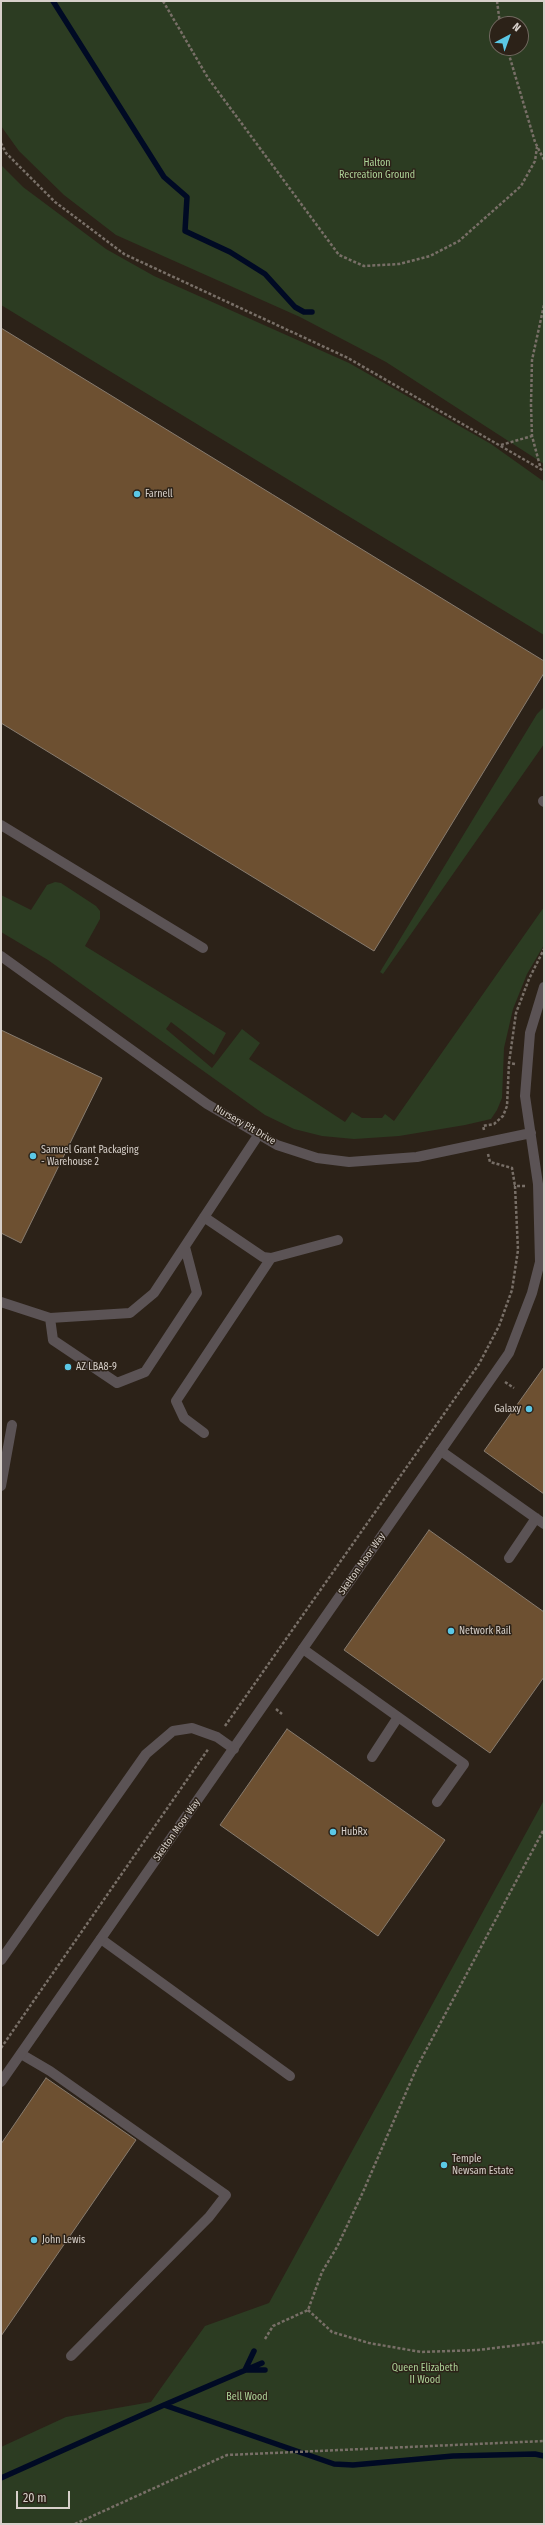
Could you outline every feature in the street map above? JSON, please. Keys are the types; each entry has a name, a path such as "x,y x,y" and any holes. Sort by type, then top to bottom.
{"street":[{"path":"1,825 203,948"},
{"name":"Nursery Pit Drive","path":"1,956 102,1026 207,1104 277,1145 317,1158 348,1162 417,1157 531,1132"},
{"name":"Skelton Moor Way","path":"1,2082 509,1353 542,1262 538,1184 525,1096 526,1065 530,1033 544,987"},
{"path":"1,1302 50,1318 130,1312 154,1293 259,1134"},
{"path":"204,1217 263,1258 271,1258 338,1240"},
{"path":"50,1318 53,1340 116,1383 145,1372 197,1293 185,1247"},
{"path":"204,1433 184,1418 176,1401 271,1258"},
{"path":"1,1486 12,1425"},
{"path":"441,1451 540,1521 509,1558"},
{"path":"303,1649 464,1764 437,1802"},
{"path":"372,1757 398,1717"},
{"path":"1,1960 146,1754 172,1731 192,1728 217,1737 234,1749"},
{"path":"101,1939 290,2076"},
{"path":"21,2054 56,2075 226,2195 209,2217 70,2356"}],"path":[{"path":"163,1 208,78 339,255 364,266 399,264 430,256 459,241 521,186 535,161 537,147"},
{"path":"497,1 499,16"},
{"path":"509,56 537,147 544,160"},
{"path":"1,144 6,153 55,202 124,254 348,358 540,467 544,471"},
{"path":"540,467 532,436 532,360 544,305"},
{"path":"501,445 532,436"},
{"path":"1,2048 479,1364 499,1326 512,1290 518,1250 515,1186 538,1184"},
{"path":"265,2339 274,2326 308,2310 322,2272 337,2247 417,2067 544,1829"},
{"path":"308,2310 332,2332 369,2343 421,2352 478,2350 544,2342"},
{"path":"75,2524 227,2455 544,2441"}],"green space":[{"name":"Halton Recreation Ground","path":"1,1 544,1 544,464 386,362 300,317 116,235 64,195 19,151 1,126"},
{"path":"1,165 23,187 106,249 154,276 349,363 491,444 543,481 544,635 1,305"},
{"path":"544,707 544,744 383,974 380,972 537,714"},
{"path":"55,882 61,883 96,906 100,911 100,919 85,946 226,1033 214,1055 171,1022 166,1029 212,1068 242,1029 260,1043 249,1059 345,1122 352,1112 362,1118 382,1118 385,1114 394,1121 544,907 544,945 527,974 513,1009 504,1048 502,1098 497,1110 491,1119 465,1125 399,1136 354,1139 322,1136 294,1129 265,1115 48,960 1,932 1,895 31,910 47,885"},
{"name":"Temple Newsam Estate","path":"544,1800 544,2524 1,2524 1,2447 66,2417 151,2402 205,2326 269,2303"}],"building":[{"name":"Farnell","path":"1,328 544,661 544,673 374,951 1,723"},
{"name":"Samuel Grant Packaging - Warehouse 2","path":"1,1030 102,1078 21,1243 1,1233"},
{"name":"Galaxy","path":"544,1367 544,1494 484,1451"},
{"name":"Network Rail","path":"429,1530 544,1612 544,1677 490,1753 344,1650"},
{"name":"HubRx","path":"287,1729 445,1840 378,1936 220,1825"},
{"name":"John Lewis","path":"46,2078 136,2140 1,2336 1,2144"}],"waterway":[{"path":"53,1 164,177 187,197 185,231 230,252 265,274 295,307 304,312 312,312"},
{"path":"254,2351 245,2370 265,2370"},
{"path":"164,2405 262,2363"},
{"path":"1,2478 164,2405 334,2464 353,2465 453,2456 535,2454 544,2456"}],"place":[{"name":"Farnell","path":"137,494"},
{"name":"Samuel Grant Packaging - Warehouse 2","path":"33,1156"},
{"name":"AZ LBA8-9","path":"68,1367"},
{"name":"Galaxy","path":"529,1409"},
{"name":"Network Rail","path":"451,1631"},
{"name":"HubRx","path":"333,1832"},
{"name":"Temple Newsam Estate","path":"444,2165"},
{"name":"John Lewis","path":"34,2240"}],"park label":[{"name":"Queen Elizabeth II Wood","path":"425,2374"},
{"name":"Bell Wood","path":"247,2397"}]}
